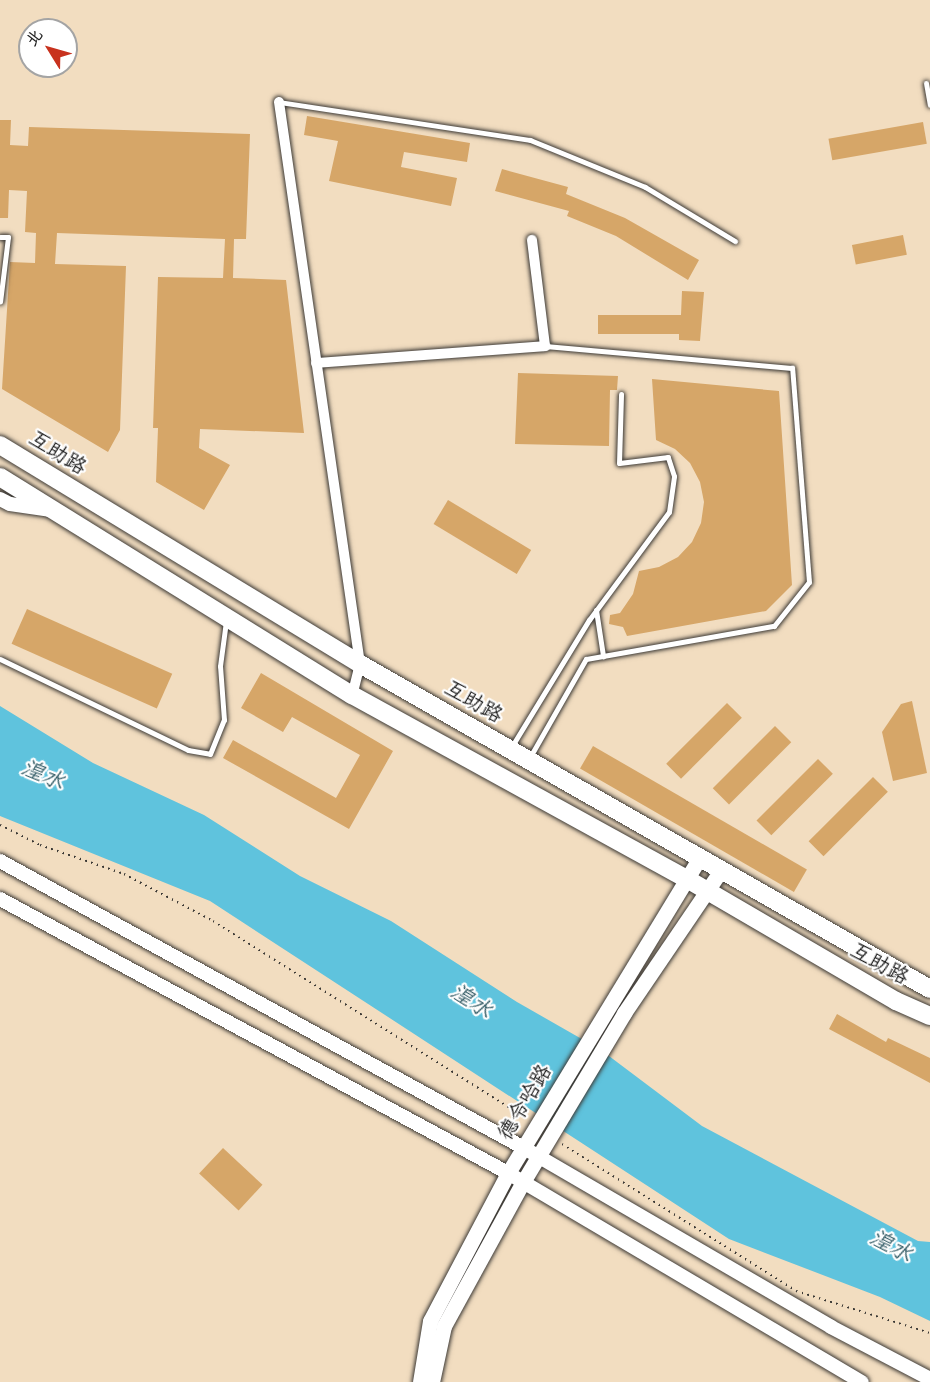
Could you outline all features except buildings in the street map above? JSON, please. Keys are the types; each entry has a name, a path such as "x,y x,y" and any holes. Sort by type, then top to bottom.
{"highway":[{"name":"互助路","path":"0,445 360,664 720,872 930,989"},
{"name":"互助路","path":"0,477 352,695 687,879 896,1001 930,1016"}],"main road":[{"path":"0,499 9,504 52,511"},
{"name":"德令哈路","path":"420,1382 430,1322 508,1173 524,1148 533,1121 609,1005 699,859"},
{"path":"0,861 524,1148 930,1380"},
{"name":"德令哈路","path":"432,1382 444,1326 523,1182 554,1136 624,1012 720,872"},
{"path":"0,899 508,1173 862,1382"}],"street":[{"path":"279,102 360,664 352,695"},
{"path":"316,363 545,346 532,240"}],"lane":[{"path":"926,83 930,105"},
{"path":"279,102 530,140 645,187 735,241"},
{"path":"0,237 8,237 0,302"},
{"path":"528,761 586,659 774,626 809,582 792,368 545,346"},
{"path":"510,750 589,620 669,512 674,476 668,458 620,464 621,394"},
{"path":"596,610 603,656"},
{"path":"0,659 188,750 210,754 224,720 220,666 227,619"}],"path":[{"path":"0,825 40,845 124,874 213,921 533,1121"},
{"path":"554,1136 796,1291 930,1333"}],"water":[{"name":"湟水","path":"0,706 93,763 204,815 300,876 391,921 517,1002 601,1050 702,1126 918,1241 930,1242 930,1321 880,1297 729,1239 210,901 0,816"}]}
